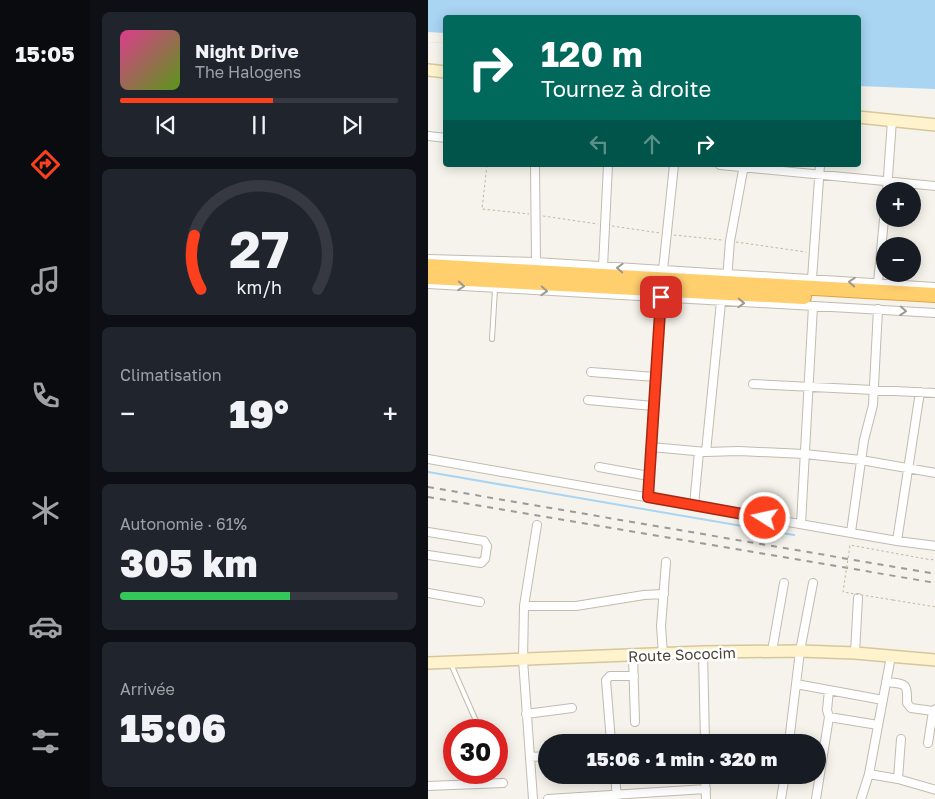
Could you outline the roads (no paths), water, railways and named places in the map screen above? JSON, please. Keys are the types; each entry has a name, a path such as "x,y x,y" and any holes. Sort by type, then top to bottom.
{"highway":[{"path":"428,266 727,278 936,295"},
{"path":"428,277 936,303"}],"street":[{"path":"428,70 443,72"},
{"path":"861,117 936,125"},
{"path":"888,181 892,120"},
{"path":"428,136 443,138"},
{"path":"535,167 536,262"},
{"path":"603,267 608,167"},
{"path":"663,270 674,167"},
{"path":"727,278 730,241 744,167"},
{"path":"752,167 936,186"},
{"path":"812,279 820,167"},
{"path":"878,284 883,227"},
{"path":"428,259 536,262 663,270 727,278 812,279 936,287"},
{"path":"428,284 936,313"},
{"path":"648,497 661,297"},
{"path":"694,505 703,452 721,302"},
{"path":"801,524 813,306"},
{"path":"851,532 861,460 873,410 878,309"},
{"path":"591,372 655,377"},
{"path":"753,384 936,393"},
{"path":"897,541 920,392"},
{"path":"588,400 653,406"},
{"path":"651,447 703,452 739,451 804,454 861,460 936,473"},
{"path":"428,459 897,541 936,546"},
{"path":"598,467 650,476"},
{"path":"533,799 523,660 524,606 536,525"},
{"path":"428,532 484,541 487,546 485,559 481,563 428,555"},
{"path":"663,654 661,626 666,562"},
{"path":"772,651 784,583"},
{"path":"790,734 800,651 813,583"},
{"path":"428,593 480,602"},
{"path":"524,606 576,606 644,595 664,594"},
{"path":"856,653 858,598"},
{"name":"Route Sococim","path":"428,663 772,651 856,653 936,660"},
{"path":"703,652 705,734"},
{"path":"633,656 635,722"},
{"path":"862,799 869,774 891,656"},
{"path":"610,734 606,680 610,676 634,676"},
{"path":"886,682 902,684 908,689 907,703 911,708 934,710 928,744"},
{"path":"796,684 883,700"},
{"path":"816,799 829,717 827,710 829,690"},
{"path":"526,714 572,708"},
{"path":"829,717 878,724"},
{"path":"898,778 902,739"},
{"path":"530,757 538,757"},
{"path":"869,774 898,778 936,790"},
{"path":"428,786 484,784"},
{"path":"616,784 617,797"},
{"path":"706,784 706,799"},
{"path":"781,799 784,784"},
{"path":"548,799 617,797 706,790"}],"lane":[{"path":"492,340 495,289"},
{"path":"450,662 475,719"}],"water":[{"path":"428,0 935,0 935,89 861,86 861,15 443,15 443,43 428,42"}],"waterway":[{"path":"428,472 794,535"}],"railway":[{"path":"428,487 936,574"},
{"path":"428,497 936,583"}]}
